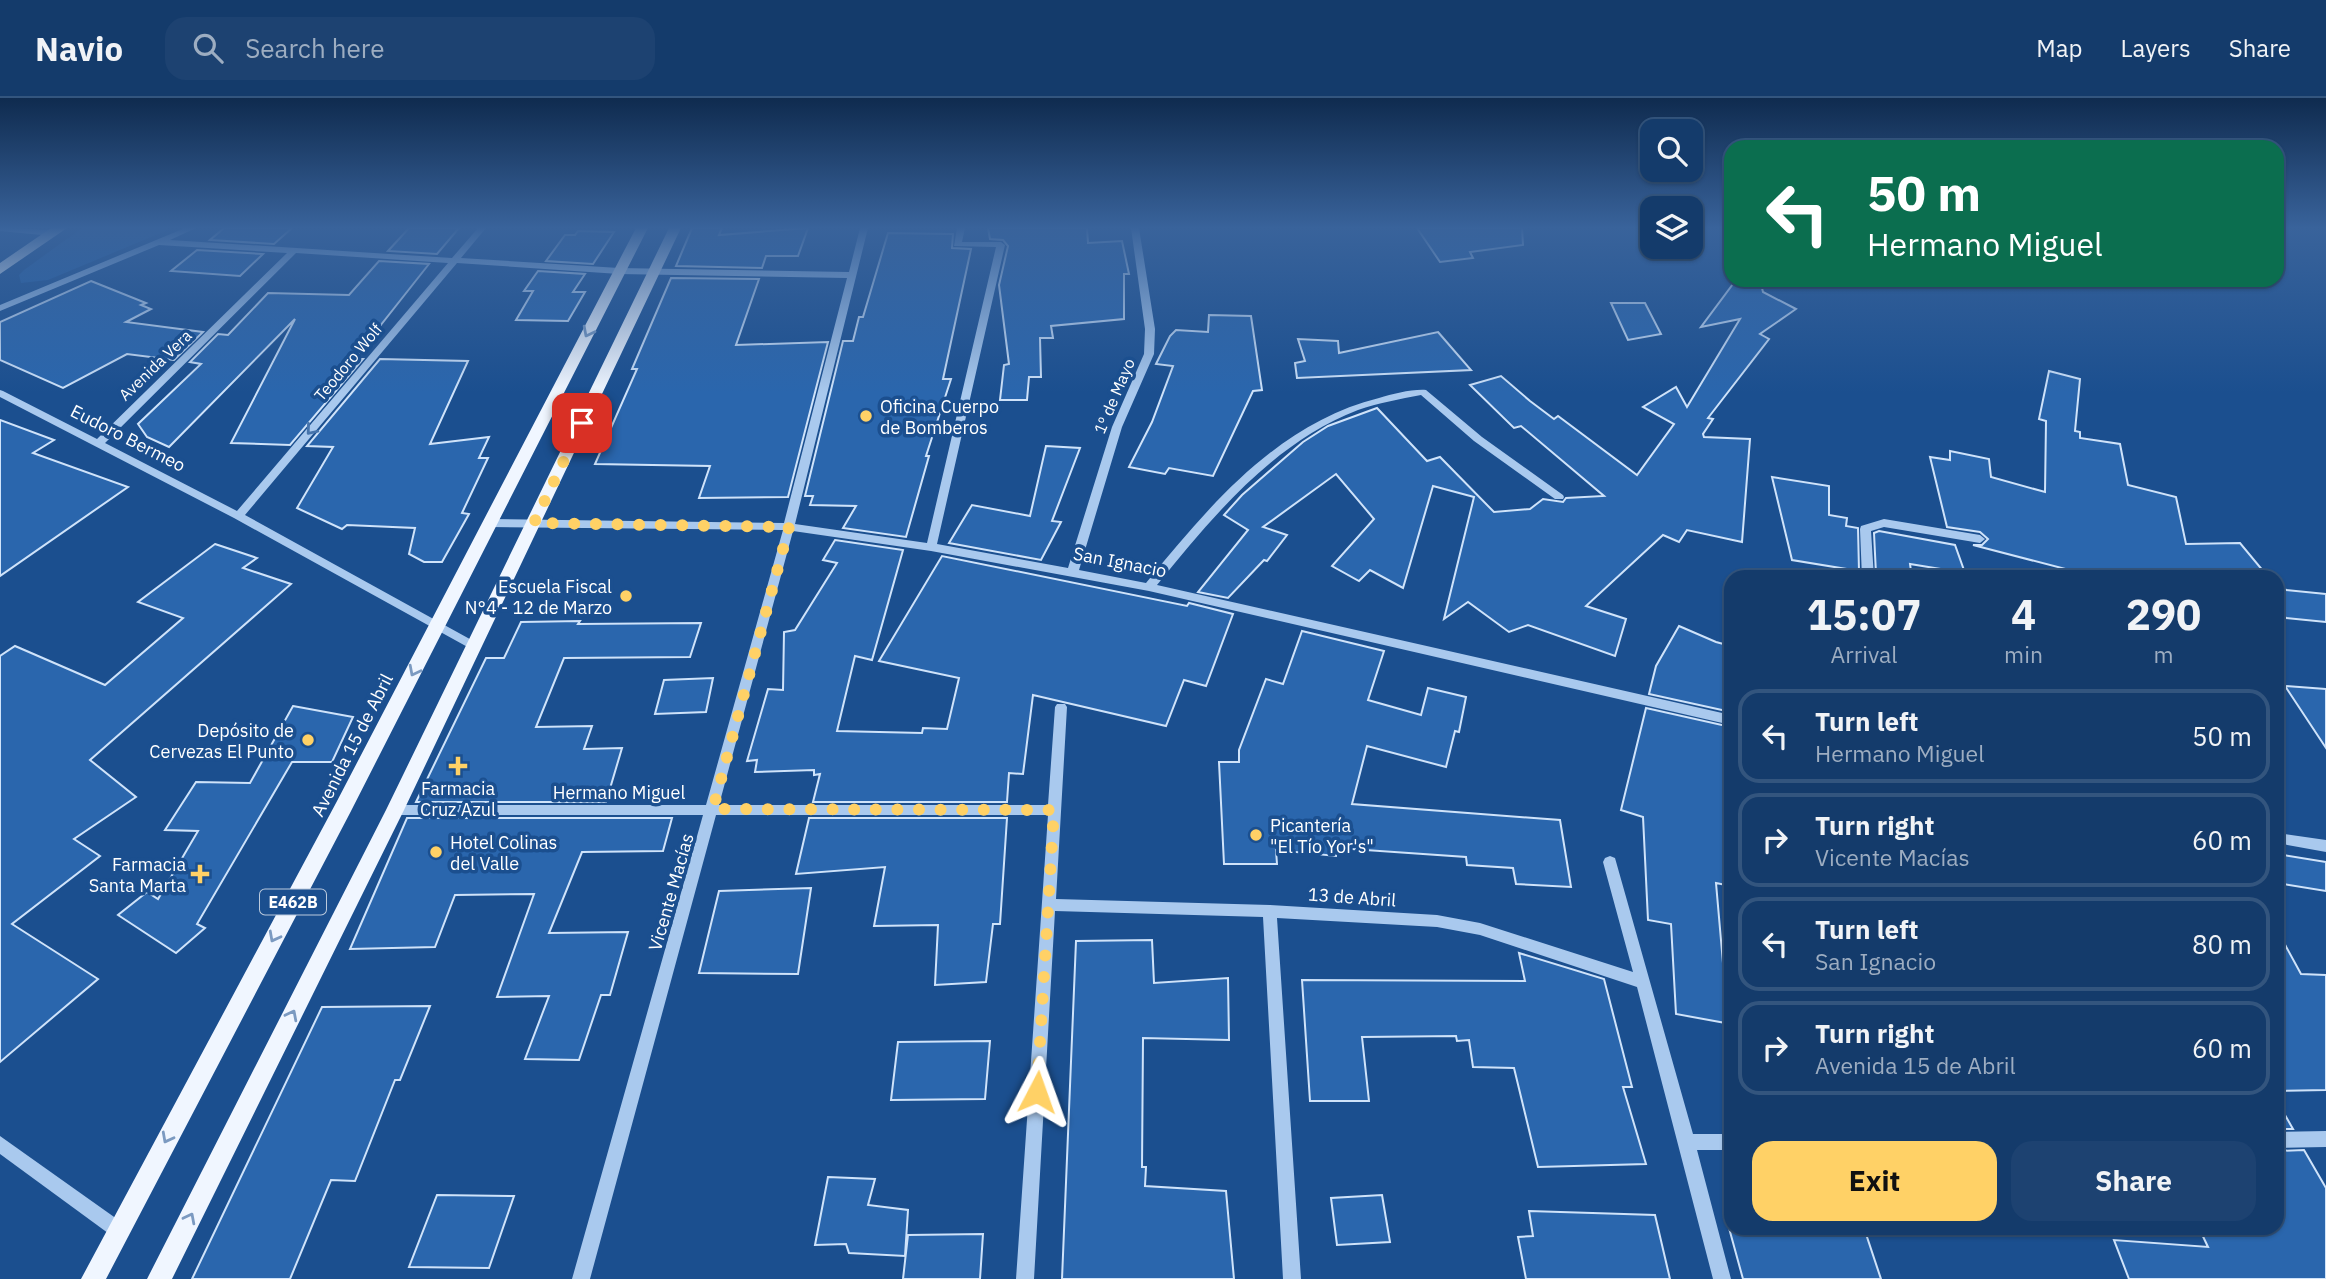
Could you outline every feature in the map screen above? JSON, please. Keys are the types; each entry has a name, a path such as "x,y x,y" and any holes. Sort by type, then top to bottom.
{"main road":[{"name":"Avenida 15 de Abril","path":"93,1279 437,626 613,283"},
{"name":"E462B","path":"159,1279 395,810 649,283"}],"street":[{"path":"0,308 59,283"},
{"name":"Avenida Vera","path":"99,443 261,283"},
{"name":"Teodoro Wolf","path":"238,516 435,283"},
{"name":"Vicente Macías","path":"581,1279 789,527 848,283"},
{"path":"932,547 992,283"},
{"name":"1º de Mayo","path":"1073,572 1117,426 1149,354 1150,329 1143,283"},
{"path":"1149,587 1221,500 1264,461 1317,426 1347,411 1380,400 1423,392 1478,439 1559,497"},
{"name":"Eudoro Bermeo","path":"0,393 238,516"},
{"path":"238,516 473,646"},
{"name":"San Ignacio","path":"490,523 789,527 932,547 1149,587 1724,718"},
{"path":"1868,570 1865,529 1873,525 1884,523 1980,538"},
{"path":"1025,1279 1061,707"},
{"name":"Hermano Miguel","path":"395,810 1054,810"},
{"path":"2284,839 2326,846"},
{"path":"1610,862 1722,1279"},
{"name":"13 de Abril","path":"1050,905 1269,911 1437,921 1479,929 1643,982"},
{"path":"1269,911 1292,1279"},
{"path":"2284,1140 2326,1139"},
{"path":"1687,1142 1724,1142"},
{"path":"0,1143 118,1230"}],"building":[{"path":"86,283 96,283 146,303 141,305 151,309 126,322 203,332 174,360 127,354 63,388 0,360 0,322"},
{"path":"359,283 414,283 354,359 363,359 290,445 231,443 295,319 169,447 147,437 138,424 201,364 190,362 218,334 228,335 268,293 349,295"},
{"path":"530,283 579,283 573,292 585,292 568,321 516,320 533,291 524,291"},
{"path":"669,283 758,283 736,345 828,342 788,497 699,498 710,466 595,464 637,369 632,369"},
{"path":"873,283 964,283 943,379 951,379 926,456 929,456 906,537 843,528 856,506 810,505 813,496 805,496 843,341 853,341 859,317 863,317"},
{"path":"1124,283 1124,319 1051,326 1053,338 1040,338 1041,377 1029,377 1027,400 1000,400 1004,365 1009,364 999,285"},
{"path":"1731,287 1762,288 1763,292 1796,309 1760,334 1769,339 1708,418 1713,419 1703,434 1704,437 1750,439 1742,542 1687,530 1679,542 1663,535 1586,606 1626,619 1615,656 1528,625 1509,632 1468,602 1444,619 1474,497 1433,486 1403,588 1370,570 1359,581 1332,566 1374,519 1336,474 1263,527 1287,535 1267,561 1264,560 1228,598 1198,592 1248,530 1224,515 1242,495 1303,442 1328,426 1377,408 1427,461 1440,457 1494,512 1530,509 1543,499 1563,502 1566,498 1604,496 1521,426 1514,428 1470,385 1501,376 1554,419 1558,416 1637,475 1674,424 1643,407 1676,387 1687,407 1740,319 1701,327"},
{"path":"1611,303 1645,303 1661,334 1628,340"},
{"path":"1209,315 1251,316 1262,390 1253,391 1213,476 1169,468 1165,474 1129,467 1152,422 1173,366 1156,364 1170,336 1176,330 1208,332"},
{"path":"1438,332 1471,370 1297,378 1295,363 1305,361 1298,339 1338,341 1339,353"},
{"path":"380,359 468,361 430,444 489,437 479,458 488,458 462,513 469,514 442,562 424,562 409,554 415,528 347,525 342,529 297,508 333,447 307,446"},
{"path":"2049,371 2080,379 2075,431 2080,432 2080,438 2120,444 2128,485 2176,497 2186,544 2240,543 2262,570 2069,570 1973,545 1982,545 1988,539 1980,532 1947,527 1930,457 1950,460 1950,451 1989,459 1991,477 2045,492 2046,421 2039,419"},
{"path":"0,420 54,440 33,453 128,487 0,576"},
{"path":"1046,446 1080,448 1052,521 1061,522 1041,560 949,543 972,505 1030,516"},
{"path":"1772,477 1829,486 1829,515 1847,518 1846,526 1858,528 1859,570 1792,560"},
{"path":"1879,531 1955,545 1964,570 1910,564 1911,570 1876,570 1874,533"},
{"path":"835,540 903,550 872,660 855,656 837,731 922,733 923,728 947,729 959,678 879,661 942,556 1187,606 1189,603 1233,614 1206,686 1184,680 1166,726 1033,695 1023,774 1009,773 1007,802 813,802 820,774 814,775 814,770 755,772 757,760 747,761 768,689 783,690 784,632 795,630 837,563 823,560"},
{"path":"215,544 257,558 243,568 291,584 90,760 136,797 74,839 100,856 12,924 98,979 0,1062 0,656 15,646 105,685 183,618 138,602"},
{"path":"2284,590 2326,594 2326,622 2284,618"},
{"path":"580,621 578,624 701,623 690,657 564,658 536,727 592,726 584,749 622,748 606,802 416,802 486,658 504,658 521,622"},
{"path":"1679,626 1724,644 1724,710 1649,694 1656,666"},
{"path":"1302,631 1384,651 1368,700 1421,715 1428,688 1466,697 1459,732 1455,731 1446,767 1367,746 1352,804 1560,820 1571,887 1516,884 1513,868 1467,865 1466,857 1337,848 1336,856 1276,850 1277,864 1224,864 1219,762 1239,762 1239,750 1266,679 1283,684"},
{"path":"713,678 706,712 655,714 664,680"},
{"path":"2285,686 2326,689 2326,748"},
{"path":"293,706 353,717 332,762 292,762 197,924 205,928 176,953 118,915 147,892 158,899 198,831 165,830 196,782 250,783"},
{"path":"1646,708 1724,725 1724,885 1716,883 1724,975 1724,1023 1676,1014 1671,924 1648,920 1643,817 1621,810"},
{"path":"407,818 672,818 663,851 582,852 549,933 628,932 610,995 601,995 579,1060 525,1059 549,996 497,997 534,894 455,895 435,947 350,949"},
{"path":"809,818 1007,818 1000,924 993,924 986,982 935,985 938,925 874,926 885,867 796,874"},
{"path":"2284,855 2326,862 2326,891 2284,884"},
{"path":"811,888 798,974 699,973 719,891"},
{"path":"1152,940 1154,983 1228,978 1229,1040 1143,1038 1142,1167 1146,1167 1145,1186 1226,1191 1234,1279 1062,1279 1076,941"},
{"path":"2284,943 2301,974 2326,975 2326,1090 2284,1091"},
{"path":"1519,953 1604,979 1632,1087 1623,1087 1646,1164 1538,1167 1514,1068 1473,1067 1469,1040 1457,1041 1456,1036 1362,1037 1369,1101 1310,1101 1302,980 1525,981"},
{"path":"430,1006 400,1080 395,1080 355,1181 331,1180 290,1279 192,1279 322,1007"},
{"path":"990,1041 985,1099 891,1100 898,1042"},
{"path":"2284,1113 2293,1129 2284,1129"},
{"path":"2304,1150 2326,1188 2326,1279 2129,1279 2114,1240 2208,1247 2202,1235 2284,1235 2284,1151"},
{"path":"828,1177 875,1179 868,1205 908,1210 905,1256 849,1253 846,1244 815,1245"},
{"path":"437,1195 514,1196 489,1268 409,1267"},
{"path":"1382,1195 1390,1242 1337,1245 1331,1198"},
{"path":"1529,1211 1655,1215 1670,1279 1526,1279 1518,1237 1533,1236"},
{"path":"983,1234 980,1279 903,1279 908,1235"},
{"path":"1731,1235 1866,1235 1881,1279 1743,1279"}],"place":[{"name":"Oficina Cuerpo de Bomberos","path":"866,416"},
{"name":"Escuela Fiscal N°4 - 12 de Marzo","path":"626,596"},
{"name":"Depósito de Cervezas El Punto","path":"308,740"},
{"name":"Farmacia Cruz Azul","path":"458,766"},
{"name":"Picantería \"El Tío Yor's\"","path":"1256,835"},
{"name":"Hotel Colinas del Valle","path":"436,852"},
{"name":"Farmacia Santa Marta","path":"200,874"}],"route":[{"path":"582,423 534,523 789,527 713,809 1054,810 1037,1092"}]}
